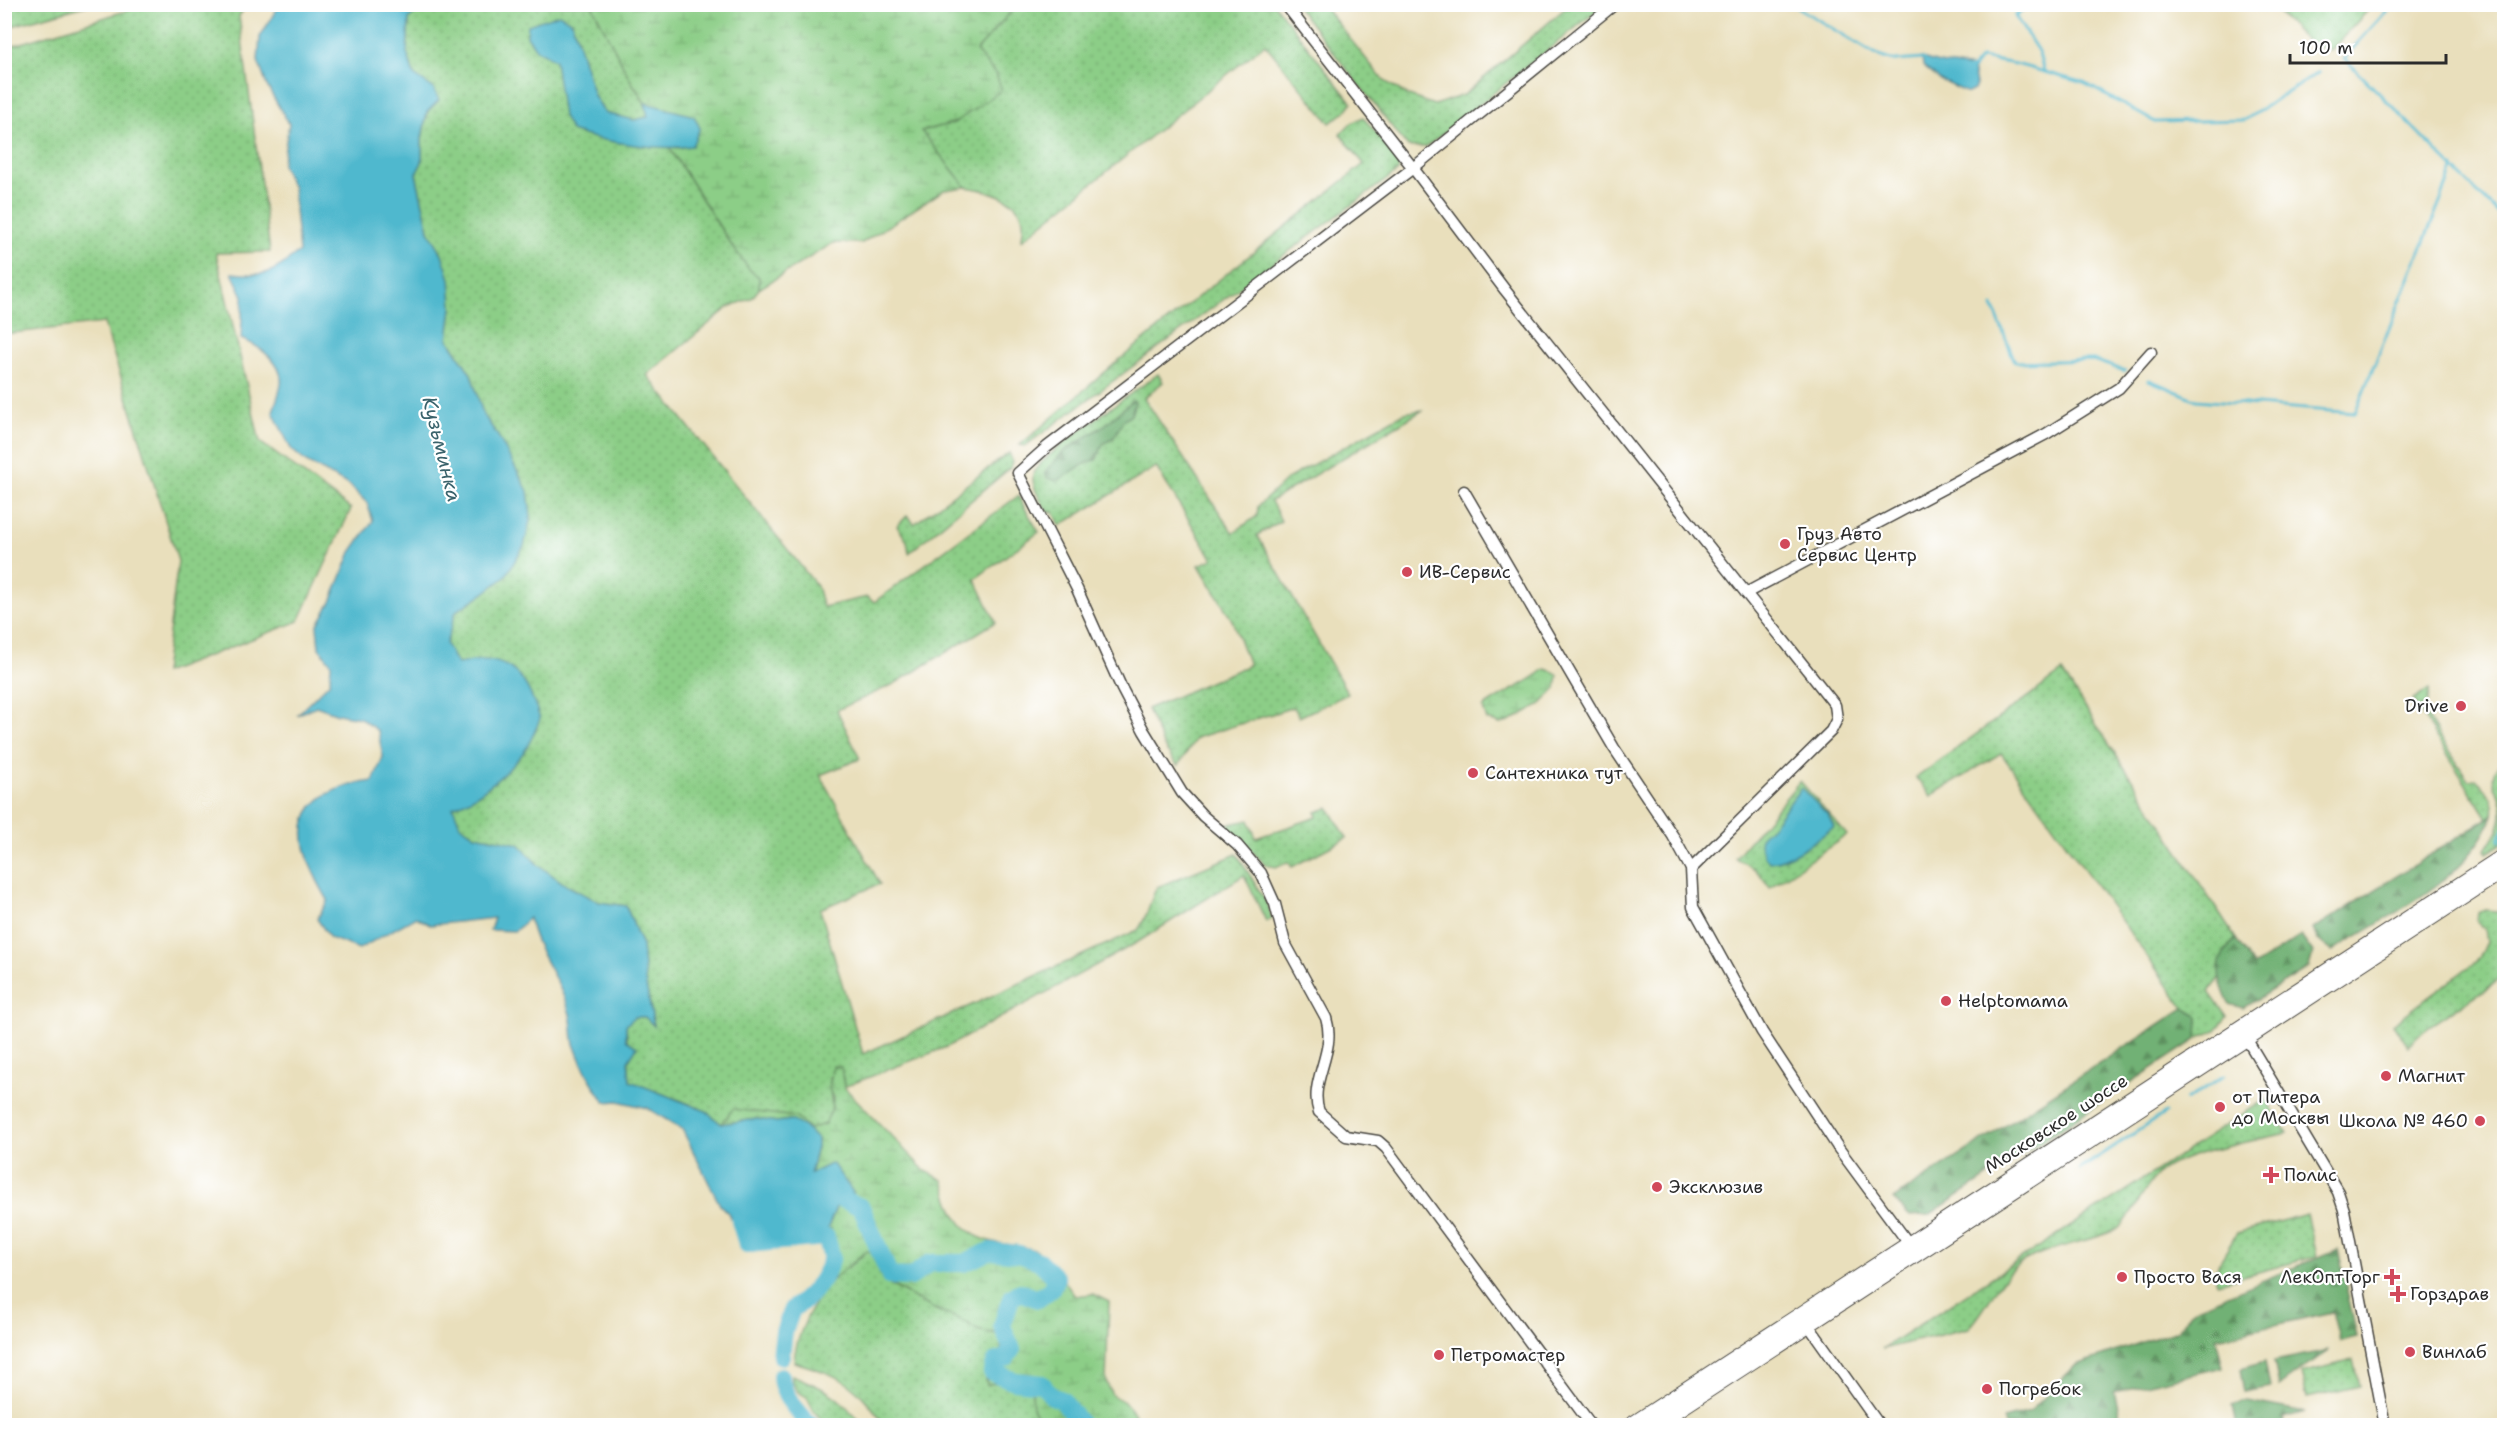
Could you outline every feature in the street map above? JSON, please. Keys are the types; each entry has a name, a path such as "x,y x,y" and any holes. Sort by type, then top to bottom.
{"highway":[{"name":"Московское шоссе","path":"1653,1425 1804,1320 2505,856"},
{"name":"Московское шоссе","path":"1912,1248 2246,1038 2505,870"},
{"name":"Московское шоссе","path":"1630,1425 1804,1320"}],"street":[{"path":"1285,4 1505,290 1835,705 1837,719 1831,731 1691,869"},
{"path":"1592,1425 1386,1148 1378,1141 1346,1136 1319,1112 1316,1090 1329,1044 1330,1030 1326,1018 1285,943 1268,887 1251,859 1182,794 1158,755 1122,689 1077,589 1018,473 1047,447 1413,168 1615,4"},
{"path":"1746,593 2046,434 2119,388 2151,352"},
{"path":"1464,491 1614,748 1673,836 1691,869 1693,907 1762,1032 1839,1149 1912,1248"},
{"path":"2246,1038 2338,1192 2344,1210 2385,1425"},
{"path":"1804,1320 1880,1425"}],"green space":[{"path":"5,4 87,4 88,5 5,28"},
{"path":"148,4 247,5 239,16 270,252 216,253 260,442 351,509 299,621 164,673 178,561 104,323 4,334 5,48"},
{"path":"422,5 592,5 631,81 645,103 649,117 634,120 605,113 594,96 572,22 555,60 559,76 617,142 669,147 730,243 750,270 759,277 759,289 752,298 729,307 647,375 817,586 823,607 867,597 874,602 1018,496 1039,532 975,579 996,622 894,684 837,710 860,759 820,775 880,884 820,909 863,1054 1138,930 1157,887 1237,854 1268,905 1272,919 1266,921 1244,875 1138,942 949,1046 844,1087 843,1077 829,1077 832,1108 825,1124 810,1129 795,1117 734,1110 721,1124 688,1103 630,1081 626,1025 635,1017 646,1017 654,1025 645,980 642,946 626,906 599,902 566,885 538,865 519,844 475,835 459,825 453,806 484,790 525,749 484,660 457,664 446,644 456,611 505,577 498,436 483,414 471,374 448,339 452,307 442,254 429,231 416,174 422,162 422,138 433,88 414,75 407,53 409,19"},
{"path":"592,5 1017,5 976,51 996,75 1002,90 954,123 921,131 966,187 944,190 862,243 833,243 759,289 759,277 750,270 730,243 669,147 681,148 667,110 645,103 631,81"},
{"path":"1017,5 1275,5 1352,103 1345,112 1330,123 1265,44 1022,240 1023,221 1016,206 1001,196 966,187 921,131 954,123 996,75 976,51"},
{"path":"1296,5 1323,5 1383,80 1409,96 1434,105 1464,95 1569,5 1604,5 1426,147 1408,147"},
{"path":"2271,5 2373,5 2331,50 2310,45"},
{"path":"1363,117 1400,162 1398,171 1025,446 1020,445 1119,360 1364,164 1340,134 1350,124"},
{"path":"1158,374 1163,382 1144,398 1233,533 1257,516 1258,506 1287,479 1404,413 1423,410 1271,501 1281,521 1257,535 1348,694 1299,717 1294,707 1196,738 1178,766 1165,749 1147,709 1249,665 1232,620 1199,565 1213,559 1156,467 1060,526 1054,512 1046,511 1033,482 1034,472 1054,451"},
{"path":"1133,400 1135,402 1131,415 1123,421 1113,439 1104,443 1096,460 1081,466 1057,481 1047,478 1045,472 1063,452 1105,425"},
{"path":"1009,453 1012,460 1011,467 909,553 907,541 897,526 908,515 914,524"},
{"path":"1545,669 1558,675 1556,689 1541,704 1509,722 1500,724 1487,720 1483,708"},
{"path":"2062,672 2236,939 2222,956 2220,977 2209,992 2227,1017 2216,1030 2197,1039 2198,1016 2184,1008 2001,753 1931,796 1916,778"},
{"path":"2430,689 2427,703 2421,707 2468,780 2476,779 2489,795 2494,810 2493,815 2487,818 2413,700"},
{"path":"2504,761 2504,842 2487,853 2486,850 2501,822 2501,803 2493,778 2497,767"},
{"path":"1800,781 1847,835 1770,887 1755,869 1735,858"},
{"path":"1329,808 1347,838 1292,867 1288,862 1276,867 1266,865 1225,825 1249,820 1256,838 1317,817 1316,812"},
{"path":"2493,815 2483,837 2467,858 2425,894 2332,951 2317,939 2313,929"},
{"path":"2486,910 2504,912 2504,977 2429,1026 2408,1046 2393,1024 2479,959 2487,942 2485,929 2477,921 2478,913"},
{"path":"2301,936 2313,953 2309,967 2243,1008 2229,1004 2221,985 2219,969 2223,954 2236,939 2254,966"},
{"path":"2184,1008 2198,1016 2197,1039 1929,1215 1910,1216 1893,1199"},
{"path":"833,1066 841,1067 844,1087 924,1170 943,1180 956,1215 969,1231 990,1241 1023,1247 1040,1253 1059,1273 1075,1296 1093,1294 1109,1302 1106,1381 1112,1395 1123,1401 1135,1415 1131,1425 1042,1425 1033,1410 1032,1391 997,1382 987,1385 988,1364 993,1356 1002,1350 1003,1343 997,1334 977,1330 966,1322 934,1309 883,1280 871,1252 866,1251 831,1281 821,1293 808,1288 820,1275 827,1273 825,1265 829,1259 831,1228 825,1235 837,1205 853,1192 810,1175 817,1147 791,1120 777,1122 757,1119 721,1124 733,1109 795,1117 810,1129 825,1124 832,1108 833,1098 829,1089"},
{"path":"2266,1099 2287,1133 2219,1148 2169,1166 2153,1179 2130,1216 2118,1229 2035,1255 2013,1268 1969,1328 1882,1349"},
{"path":"2307,1214 2317,1256 2218,1283 2215,1270 2237,1233"},
{"path":"2338,1249 2357,1337 2340,1341 2332,1312 2216,1338 2223,1367 2114,1392 2121,1419 2092,1426 2005,1425 2003,1419 2030,1412 2076,1365 2178,1330 2192,1310"},
{"path":"866,1251 871,1252 883,1281 934,1309 966,1322 977,1330 997,1334 1001,1350 986,1374 987,1385 997,1382 1032,1391 1033,1410 1042,1425 885,1425 865,1399 847,1383 825,1372 794,1362 801,1331 817,1299 834,1278"},
{"path":"2329,1350 2279,1386 2274,1361"},
{"path":"2354,1360 2360,1386 2307,1398 2301,1373"},
{"path":"2265,1362 2270,1387 2244,1392 2240,1369"},
{"path":"792,1375 832,1394 847,1406 862,1425 826,1425 814,1411 807,1397 798,1392 792,1383"},
{"path":"2247,1401 2305,1412 2283,1418 2284,1425 2236,1425 2232,1406"}],"water":[{"path":"279,5 422,5 409,19 407,53 414,75 433,88 439,100 427,112 422,138 422,162 416,174 429,231 442,254 450,279 452,307 448,339 471,374 483,414 498,436 528,491 531,517 524,546 505,577 456,611 446,644 457,664 486,660 508,666 516,672 528,688 540,719 526,749 512,766 473,798 453,807 460,825 475,835 519,844 538,865 566,885 599,902 626,906 642,946 645,980 654,1026 645,1017 635,1017 626,1025 626,1040 637,1047 628,1061 630,1081 706,1111 721,1124 757,1119 777,1122 791,1120 805,1127 817,1139 810,1174 832,1163 853,1192 837,1205 825,1235 746,1243 728,1213 720,1205 682,1129 647,1108 618,1101 605,1102 587,1074 577,1052 573,1040 571,1017 564,996 541,953 529,918 515,931 490,930 494,918 430,925 416,917 359,949 330,938 317,919 328,900 307,856 304,837 305,821 312,806 326,795 346,786 373,781 383,757 378,731 360,718 338,714 316,706 297,715 330,682 331,663 319,648 317,626 331,602 351,552 373,521 367,503 349,485 306,462 291,449 273,412 281,384 278,369 262,350 241,339 243,296 232,273 261,274 268,272 299,252 293,188 282,165 289,124 267,86 258,61 260,37"},
{"path":"559,14 572,22 594,96 605,113 634,120 648,117 645,103 694,116 700,128 692,146 664,147 631,144 598,139 571,131 563,116 555,60 536,49 527,36 528,25"},
{"path":"1922,58 1973,68 1976,85 1974,90 1968,93 1940,80 1923,66"},
{"path":"1801,788 1828,815 1834,827 1794,854 1770,862 1764,856 1760,845 1761,836 1773,825"}],"waterway":[{"path":"1792,4 1878,56 1894,61 1924,59"},
{"path":"2029,4 2015,16 2038,51 2044,71"},
{"path":"2393,4 2344,58 2504,219"},
{"path":"1969,69 1973,68 1981,58 2016,64 2084,83 2155,122 2245,120 2319,72"},
{"path":"2149,380 2197,400 2355,413 2454,167"},
{"path":"1993,306 2015,362 2093,360 2125,371"},
{"path":"2500,841 2504,829"},
{"path":"2186,1100 2224,1076"},
{"path":"2080,1169 2165,1113"},
{"name":"Кузьминка","path":"821,1191 861,1207 890,1276 911,1277 930,1263 964,1263 990,1251 1019,1254 1039,1261 1056,1278 1051,1289 1038,1299 1020,1292 1011,1298 1002,1326 1012,1349 1006,1358 996,1361 992,1372 1015,1381 1042,1384 1052,1396 1062,1400 1082,1426"},
{"path":"740,1221 747,1244 826,1237 829,1246 831,1260 821,1282 792,1309 784,1332 781,1356"},
{"path":"781,1376 787,1397 811,1426"}],"place":[{"name":"Груз Авто Сервис Центр","path":"1785,544"},
{"name":"ИВ-Сервис","path":"1407,572"},
{"name":"Drive","path":"2461,706"},
{"name":"Сантехника тут","path":"1473,773"},
{"name":"Helptomama","path":"1946,1001"},
{"name":"Магнит","path":"2386,1076"},
{"name":"от Питера до Москвы","path":"2220,1107"},
{"name":"Школа № 460","path":"2480,1121"},
{"name":"Полис","path":"2271,1175"},
{"name":"Эксклюзив","path":"1657,1187"},
{"name":"Просто Вася","path":"2122,1277"},
{"name":"ЛекОптТорг","path":"2392,1277"},
{"name":"Горздрав","path":"2398,1294"},
{"name":"Винлаб","path":"2410,1352"},
{"name":"Петромастер","path":"1439,1355"},
{"name":"Погребок","path":"1987,1389"}]}
